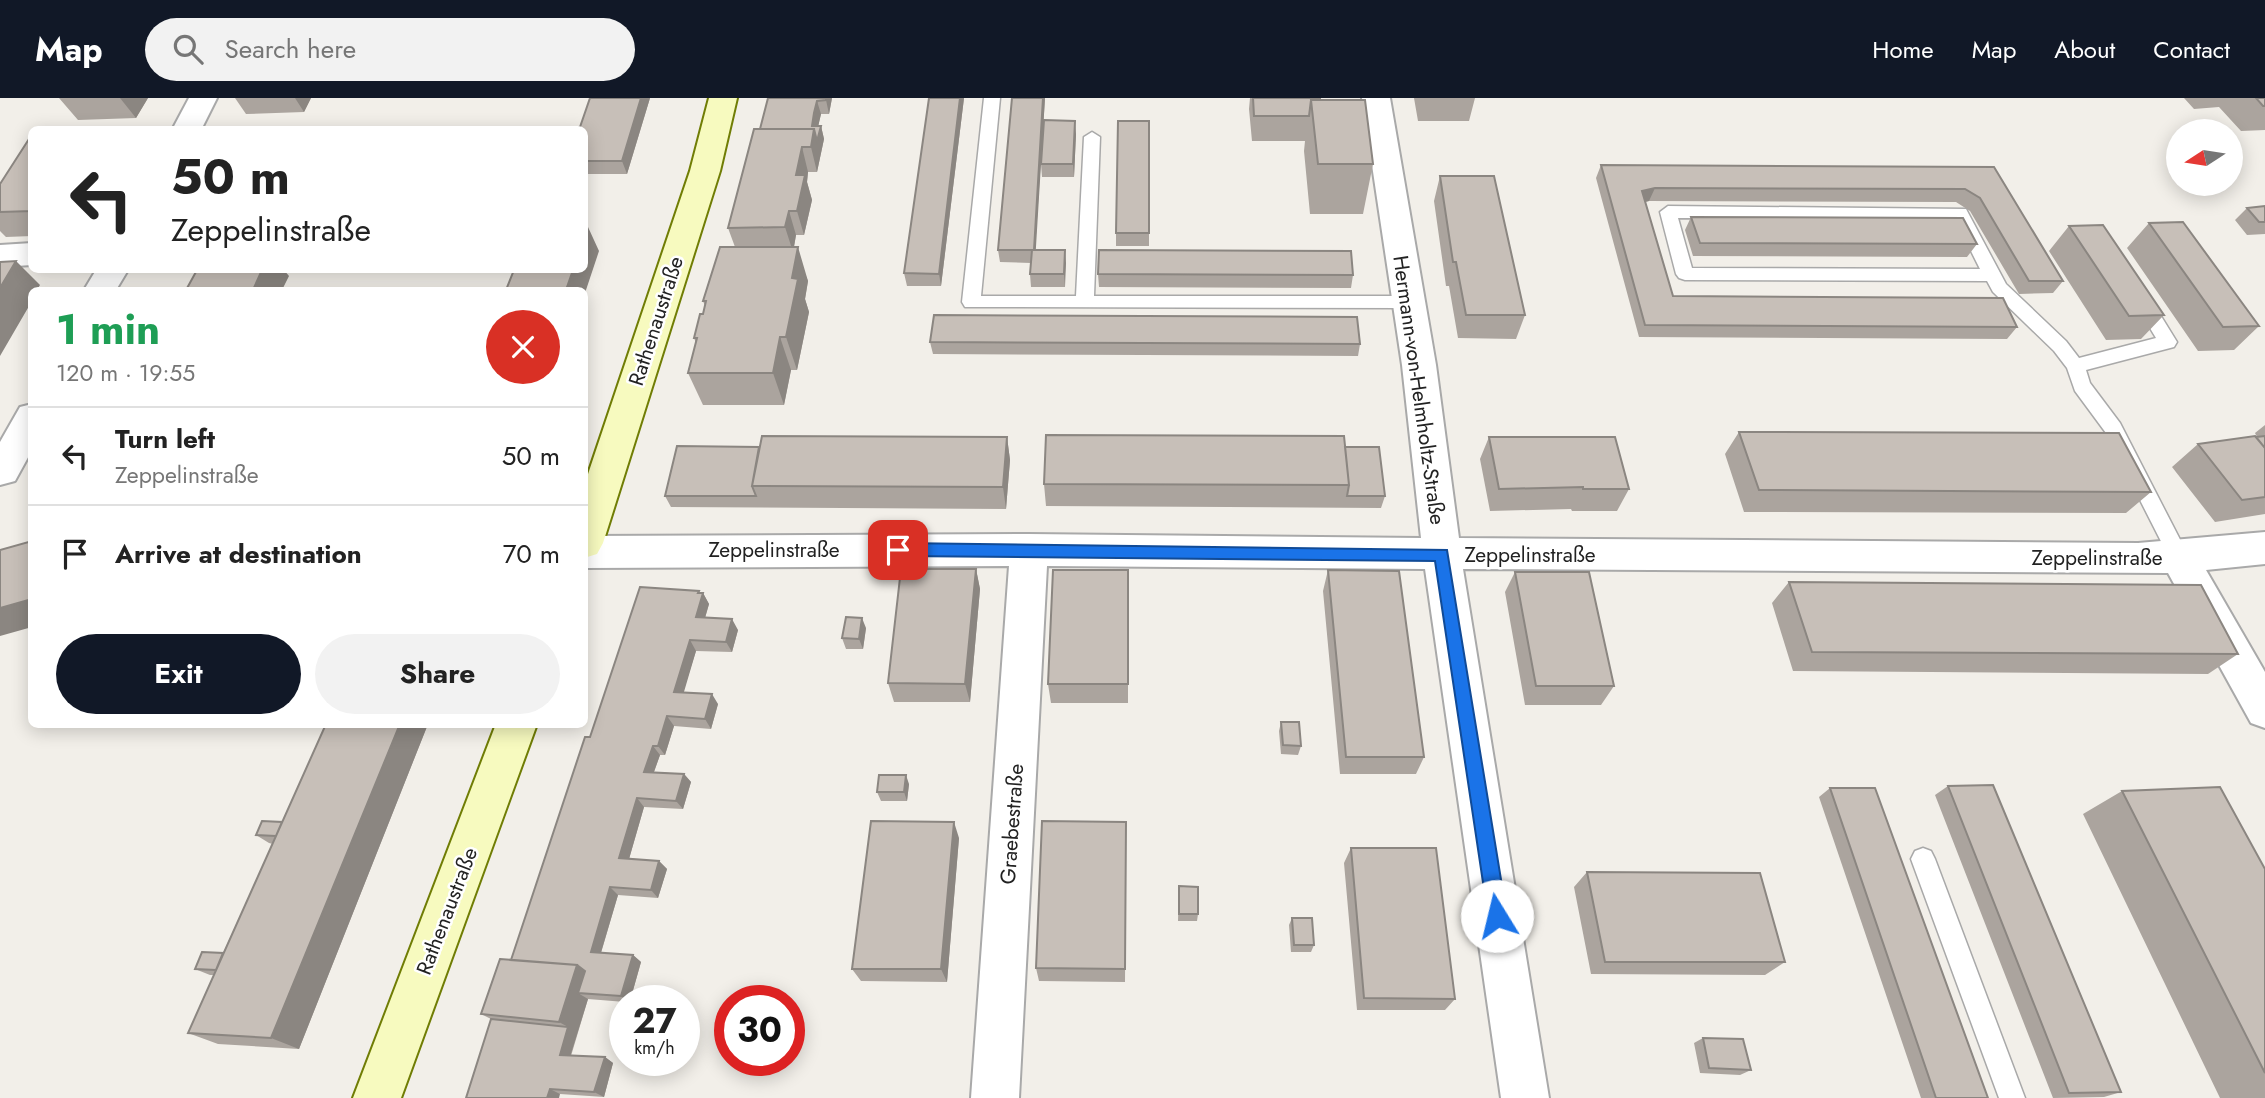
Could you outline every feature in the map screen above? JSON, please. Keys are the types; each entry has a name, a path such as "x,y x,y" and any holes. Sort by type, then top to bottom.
{"main road":[{"name":"Rathenaustraße","path":"588,519 593,490 705,170 723,98"},
{"name":"Rathenaustraße","path":"377,1098 516,728"}],"street":[{"path":"188,126 203,98"},
{"name":"Hermann-von-Helmholtz-Straße","path":"1374,114 1419,365 1441,554 1525,1098"},
{"path":"0,256 28,254"},
{"path":"11,473 28,428"},
{"name":"Zeppelinstraße","path":"588,552 1029,550 2124,559 2179,557 2265,548"},
{"name":"Graebestraße","path":"995,1098 1029,550"},
{"path":"2179,557 2265,710"}],"lane":[{"path":"992,98 971,302 1407,302"},
{"path":"1085,302 1092,137"},
{"path":"1992,275 1685,274 1668,212 1960,213 1999,288 2060,346 2075,366 2082,386 2113,428 2179,557"},
{"path":"2075,366 2168,342 2135,288"},
{"path":"1923,859 2012,1098"}],"building":[{"path":"590,98 641,98 622,161 588,161 588,126 580,126"},
{"path":"768,98 826,98 817,101 814,113 812,126 821,126 817,141 814,129 760,129"},
{"path":"929,98 960,98 939,274 904,273"},
{"path":"1012,98 1043,98 1034,250 998,250"},
{"path":"1253,98 1320,100 1311,100 1309,116 1254,116"},
{"path":"2256,98 2265,98 2265,106 2263,106"},
{"path":"1311,100 1365,100 1373,164 1318,164"},
{"path":"1044,120 1075,121 1073,164 1041,164"},
{"path":"1118,121 1149,121 1149,233 1116,233"},
{"path":"754,129 814,129 811,147 802,147 796,175 805,175 797,211 789,211 785,227 728,228"},
{"path":"28,141 28,211 0,212 0,184"},
{"path":"1601,165 1994,167 2063,281 2029,281 1980,198 1965,189 1655,188 1642,191 1673,296 2003,298 2017,327 1645,325"},
{"path":"1440,176 1494,176 1525,315 1466,315 1456,262 1453,262"},
{"path":"2265,206 2265,222 2259,222 2247,208"},
{"path":"1691,217 1963,218 1977,244 1700,243"},
{"path":"2183,222 2259,326 2223,327 2149,223"},
{"path":"2103,225 2164,315 2129,316 2069,226"},
{"path":"720,247 798,247 792,278 798,279 786,337 780,337 773,373 688,373 700,314 703,314 706,301 703,301"},
{"path":"1032,250 1065,250 1064,274 1030,274"},
{"path":"1099,250 1351,251 1353,275 1098,274"},
{"path":"16,261 0,288 0,262"},
{"path":"195,273 261,273 254,287 188,287"},
{"path":"513,273 572,273 567,287 507,287"},
{"path":"934,315 1357,317 1360,344 930,342"},
{"path":"1739,432 2119,433 2151,492 1759,490"},
{"path":"1046,435 1344,436 1349,485 1044,484"},
{"path":"762,436 1007,437 1003,487 752,486"},
{"path":"2255,436 2265,448 2265,497 2242,500 2198,444"},
{"path":"2265,436 2265,448 2256,437"},
{"path":"1489,437 1615,437 1629,489 1499,489"},
{"path":"677,446 759,447 752,486 756,496 665,496"},
{"path":"1345,447 1379,447 1385,496 1347,496 1349,485"},
{"path":"28,542 28,600 0,608 0,550"},
{"path":"901,569 976,569 965,684 888,683"},
{"path":"1053,570 1128,570 1128,684 1048,684"},
{"path":"1328,570 1399,571 1424,757 1346,757"},
{"path":"1515,572 1589,572 1614,686 1536,686"},
{"path":"1789,582 2201,585 2238,654 1812,652"},
{"path":"640,587 699,591 698,593 703,593 696,617 732,619 726,642 690,640 674,692 712,694 705,719 667,716 658,746 653,746 644,772 684,774 676,801 637,798 619,858 659,861 651,890 610,887 591,952 633,955 624,985 609,985 609,995 578,993 585,971 577,965 511,960 585,737 590,737"},
{"path":"846,617 862,618 859,639 842,638"},
{"path":"1281,722 1299,722 1301,746 1283,745"},
{"path":"324,728 398,728 271,1038 188,1033"},
{"path":"879,775 906,775 904,792 877,792"},
{"path":"1993,785 2121,1092 2069,1093 1948,786"},
{"path":"2220,787 2265,869 2265,1073 2122,791"},
{"path":"1830,788 1875,788 1988,1098 1936,1098"},
{"path":"262,821 282,822 276,836 256,835"},
{"path":"871,821 954,822 941,969 852,969"},
{"path":"1042,821 1126,822 1125,969 1036,968"},
{"path":"1351,848 1436,848 1455,999 1364,998"},
{"path":"1587,872 1760,873 1785,962 1605,962"},
{"path":"1179,886 1198,887 1198,914 1179,914"},
{"path":"1292,918 1312,918 1314,945 1294,945"},
{"path":"202,952 223,953 216,970 195,969"},
{"path":"500,959 577,965 559,1022 481,1014"},
{"path":"491,1019 568,1027 560,1055 605,1057 594,1092 550,1089 547,1098 466,1098"},
{"path":"1703,1038 1743,1039 1751,1070 1709,1068"}],"route":[{"path":"898,550 1441,554 1497,916"}]}
